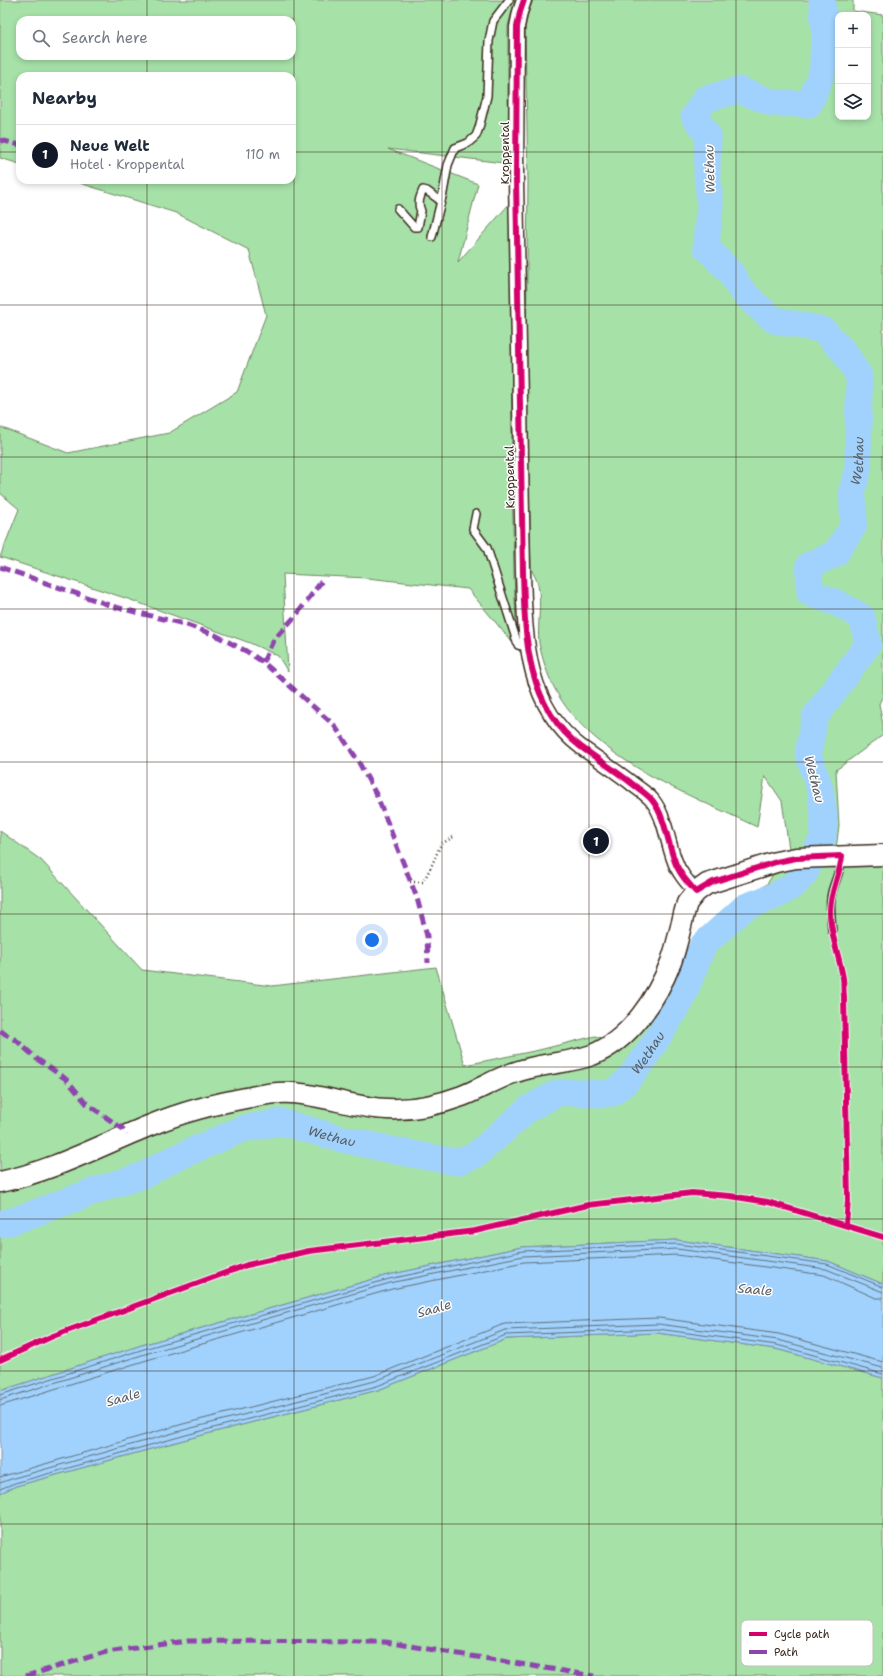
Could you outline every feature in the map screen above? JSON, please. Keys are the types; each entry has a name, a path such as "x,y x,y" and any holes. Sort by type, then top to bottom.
{"main road":[{"path":"0,1182 47,1169 153,1124 229,1101 265,1094 292,1093 368,1107 405,1109 424,1106 462,1096 513,1073 529,1068 591,1055 612,1044 621,1037 652,999 671,961 687,904 696,892 713,882 776,862 796,858 883,855"}],"street":[{"name":"Kroppental","path":"524,0 517,27 516,179 520,479 524,609 530,665 538,688 555,720 566,734 652,800 659,813 674,861 679,871 696,892"}],"lane":[{"path":"432,237 448,165 455,148 468,143 476,136 479,128 487,96 489,41 493,21 509,0"},
{"path":"398,210 414,227 418,227 421,211 419,206 420,198 423,190 427,190 441,201"},
{"path":"476,514 474,529 487,548 518,645 527,648"},
{"path":"832,930 830,911 832,893 841,868 836,857"}],"path":[{"path":"410,882 423,882 441,844 455,836"}],"green space":[{"path":"0,0 515,0 508,26 508,102 520,165 388,149 478,184 458,262 511,202 512,479 514,573 516,624 519,648 525,658 468,589 367,578 283,574 288,672 278,656 250,643 128,599 0,557 19,509 0,493 0,427 68,453 169,433 237,392 266,315 249,250 176,213 83,184 296,184 296,72 16,72 16,163 0,158"},
{"path":"533,0 853,0 853,11 860,12 835,12 835,120 871,120 871,13 883,15 883,695 879,704 883,725 883,735 836,770 839,825 834,866 883,864 883,1284 828,1261 677,1240 522,1247 388,1275 142,1345 0,1391 0,831 41,860 142,970 272,986 436,967 465,1065 539,1050 595,1036 621,1045 683,952 730,911 767,884 789,849 782,801 765,776 757,827 670,786 640,770 612,751 587,731 566,707 547,672 539,643 539,592 531,568 526,360 528,182 525,28"},
{"path":"657,1333 776,1349 883,1378 883,1676 0,1676 0,1493 16,1486 187,1439 378,1390 507,1339"}],"water":[{"name":"Saale","path":"677,1240 828,1261 883,1284 883,1378 776,1349 657,1333 507,1339 378,1390 187,1439 16,1486 0,1493 0,1391 142,1345 388,1275 522,1247"}],"waterway":[{"name":"Wethau","path":"0,1224 13,1221 103,1188 144,1175 169,1161 242,1129 281,1122 338,1138 401,1152 457,1162 477,1154 528,1109 557,1093 612,1093 625,1083 644,1059 681,1001 703,945 745,907 775,896 794,885 804,874 823,838 824,816 820,789 808,753 815,717 868,644 862,617 837,603 810,593 809,565 835,554 854,525 852,491 858,471 859,376 845,353 823,330 774,320 754,303 739,287 731,273 706,247 710,204 707,175 708,135 694,116 705,99 739,90 774,103 809,104 822,73 825,35 822,0"}],"marked path":[{"path":"0,140 16,144"},
{"path":"0,567 115,607 184,624 215,635 246,651 263,662 334,725 357,759 377,796 417,898 427,936 428,963"},
{"path":"263,662 273,641 298,613 324,578"},
{"path":"0,1031 16,1040 37,1059 66,1079 87,1104 123,1129 126,1135"},
{"path":"26,1676 106,1652 187,1641 385,1642 594,1676"}],"cycle path":[{"path":"524,0 517,27 516,179 523,572 527,644 532,667 539,690 549,711 563,730 581,747 630,782 652,800 660,813 680,873 696,892 713,882 776,862 796,858 842,856 830,904 830,920 843,982 848,1201 846,1224"},
{"path":"0,1360 53,1336 247,1265 309,1251 475,1231 588,1205 692,1193 730,1196 768,1202 883,1237"}],"place":[{"name":"Neue Welt","path":"596,841"}]}
